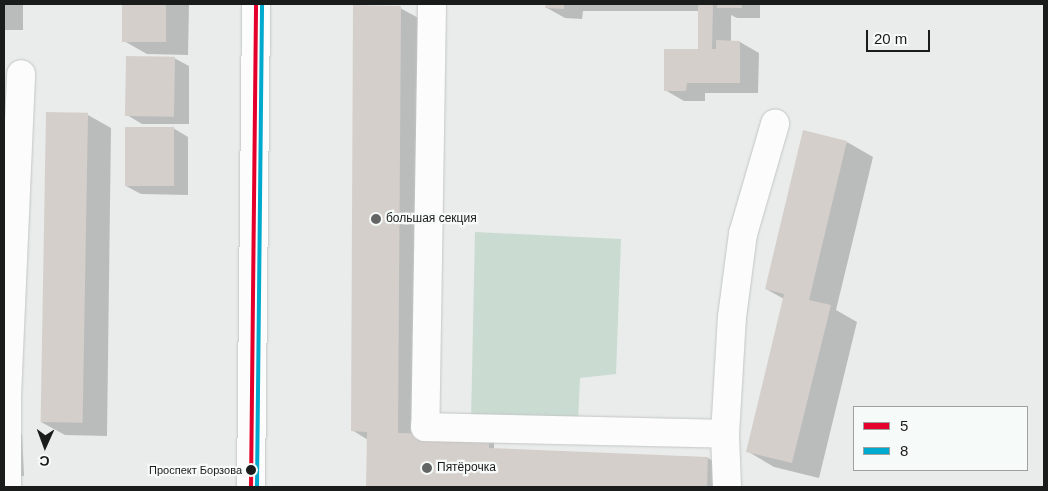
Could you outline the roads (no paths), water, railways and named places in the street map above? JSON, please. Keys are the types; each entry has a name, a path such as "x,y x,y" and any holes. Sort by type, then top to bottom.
{"street":[{"path":"251,487 256,4"},
{"path":"432,4 425,427 725,434"},
{"path":"6,483 6,397 21,74"},
{"path":"727,487 725,434 732,316 743,234 775,124"}],"place":[{"name":"большая секция","path":"376,219"},
{"name":"Пятёрочка","path":"427,468"},
{"name":"Проспект Борзова","path":"251,470"}]}
